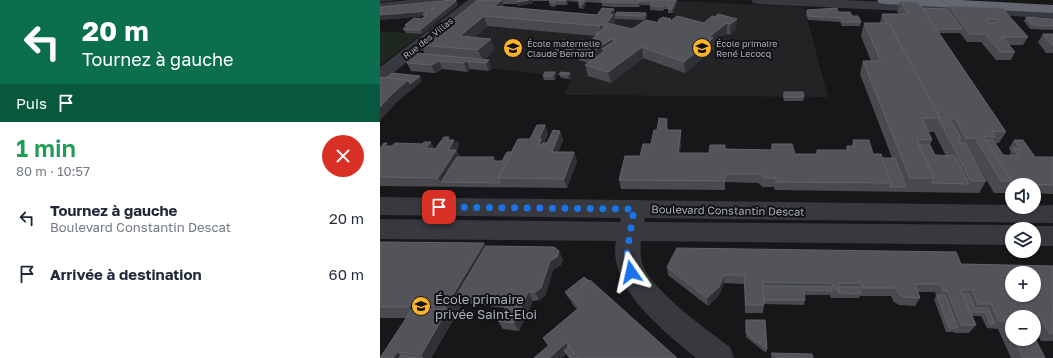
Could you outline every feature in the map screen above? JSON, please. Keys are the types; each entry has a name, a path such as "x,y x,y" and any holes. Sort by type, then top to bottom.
{"highway":[{"path":"884,0 1053,9"},
{"path":"1003,0 1053,2"}],"street":[{"path":"380,7 450,0"},
{"name":"Rue des Villas","path":"380,75 476,0"},
{"path":"758,0 1053,14"},
{"name":"Boulevard Constantin Descat","path":"380,206 632,221 1005,235"},
{"name":"Boulevard Constantin Descat","path":"380,229 632,221 1053,214"},
{"path":"632,221 627,252 631,272 642,289 660,308 718,358"},
{"path":"1041,236 1053,236"}],"shaded area":[{"name":"École primaire René Lecocq","path":"678,1 804,7 828,97 564,95 571,77 439,63 484,8 671,22"},
{"path":"380,31 422,34 380,65"}],"building":[{"path":"453,0 456,1 420,30 403,29 408,25 405,25 414,18 422,19 427,14 423,14 428,11 380,15 380,7"},
{"path":"478,0 502,0 494,6 597,15 602,8 614,9 609,14 613,15 607,23 632,29 646,20 659,23 661,22 658,20 663,17 671,19 669,20 671,21 677,16 704,23 712,16 715,17 718,14 737,19 730,24 727,23 709,37 713,38 684,62 642,47 608,72 585,65 606,50 602,49 616,40 612,39 590,53 577,49 599,34 596,34 607,26 601,24 600,26 484,16 460,36 491,39 478,50 420,45"},
{"path":"551,0 567,0 555,1 554,3 549,2"},
{"path":"603,0 676,0 672,9 668,9 669,5 663,5 662,7 650,6 653,1 640,1 639,3 601,2"},
{"path":"581,1 585,1 582,5 579,4"},
{"path":"900,1 918,2 1006,132 992,131 995,137 984,136 1010,178 1005,178 1005,181 1001,181 975,138 966,138 955,118 949,118 961,138 958,138 961,143 965,143 986,181 971,181 939,120 940,118 889,23 887,23 882,14 908,14"},
{"path":"949,6 1002,8 1028,37 1002,37 1015,52 1000,52 985,34 970,34","holes":["986,19 995,19 999,22 990,23"]},
{"path":"837,8 838,12 850,12 852,16 858,16 861,22 843,22 841,18 808,16 807,10"},
{"path":"922,8 947,9 962,29 936,29"},
{"path":"617,12 646,13 645,16 615,15"},
{"path":"1026,17 1053,19 1053,26 1032,25"},
{"path":"864,23 889,23 940,118 922,118 932,140 917,139 934,178 910,178 863,61 881,61"},
{"path":"1043,34 1053,34 1053,45 1051,45"},
{"path":"564,40 580,41 570,53 554,51"},
{"path":"416,53 489,60 486,63 439,61 431,65 407,63 407,60"},
{"path":"545,72 555,72 553,76 543,76"},
{"path":"561,72 570,73 568,75 559,74"},
{"path":"392,73 420,76 410,84 408,80 386,78"},
{"path":"380,77 408,80 380,107"},
{"path":"784,92 803,92 804,97 784,97"},
{"path":"659,118 667,119 666,130 681,130 678,153 709,153 710,145 725,145 725,149 772,150 772,144 792,144 795,154 817,154 817,150 848,150 847,146 855,146 853,140 869,140 873,154 881,154 891,183 776,182 776,178 764,178 759,174 725,174 725,181 619,180 625,156 640,156 643,144 651,144 654,130 657,130"},
{"path":"537,125 545,125 539,139 541,139 539,145 546,145 553,130 560,131 552,152 574,152 564,179 498,178 518,139 530,139"},
{"path":"444,137 449,137 447,140 454,140 448,150 456,150 438,178 380,177 380,148 384,143 387,143 385,146 392,146 395,143 423,144 424,142 431,142 426,148 435,149"},
{"path":"986,140 993,140 1003,155 1018,156 1013,148 1020,149 1014,140 1023,140 1035,157 1053,157 1053,185 1041,185 1041,178 1010,178"},
{"path":"919,145 930,145 935,155 955,156 969,184 932,183 934,178"},
{"path":"507,152 512,152 498,178 500,183 441,182 457,157 494,157 492,161 502,161"},
{"path":"882,158 895,158 906,187 890,187 891,183"},
{"path":"380,242 484,243 446,306 421,306 423,303 412,303 409,307 380,307"},
{"path":"486,246 554,247 559,251 557,257 550,261 541,288 535,292 528,292 514,323 498,321 509,301 457,295"},
{"path":"677,248 956,252 961,264 1053,266 1053,333 1049,333 1041,318 1041,310 1005,310 1005,321 999,321 991,304 978,304 972,290 961,290 976,325 961,325 947,291 943,291 940,284 915,284 920,298 904,297 899,294 895,288 862,288 861,283 838,283 839,290 834,290 832,283 763,282 764,305 746,305 744,275 724,275 719,287 707,298 667,267"},
{"path":"584,277 589,281 569,296 565,292"},
{"path":"590,280 677,358 572,358 570,356 575,352 566,343 549,358 534,358 549,345 543,338 580,307 569,296"},
{"path":"763,286 831,287 832,291 804,290 805,300 764,300"},
{"path":"839,287 859,287 861,294 838,293"},
{"path":"963,294 969,294 975,308 988,308 995,324 990,324 985,312 970,312"},
{"path":"937,295 945,295 958,328 949,328"},
{"path":"414,306 421,306 423,309 448,309 421,355 397,352 393,358 380,358"},
{"path":"746,320 765,320 767,349 746,333"},
{"path":"568,346 574,353 570,356 571,358 564,351"},
{"path":"1017,346 1039,346 1045,358 1023,358"},
{"path":"771,353 812,354 813,358 778,358"},
{"path":"401,355 423,358 399,358"}],"place":[{"name":"École maternelle Claude Bernard","path":"513,48"},
{"name":"École primaire René Lecocq","path":"702,48"},
{"name":"École primaire privée Saint-Eloi","path":"421,306"}],"route":[{"path":"439,207 634,209 627,252 631,272"}]}
